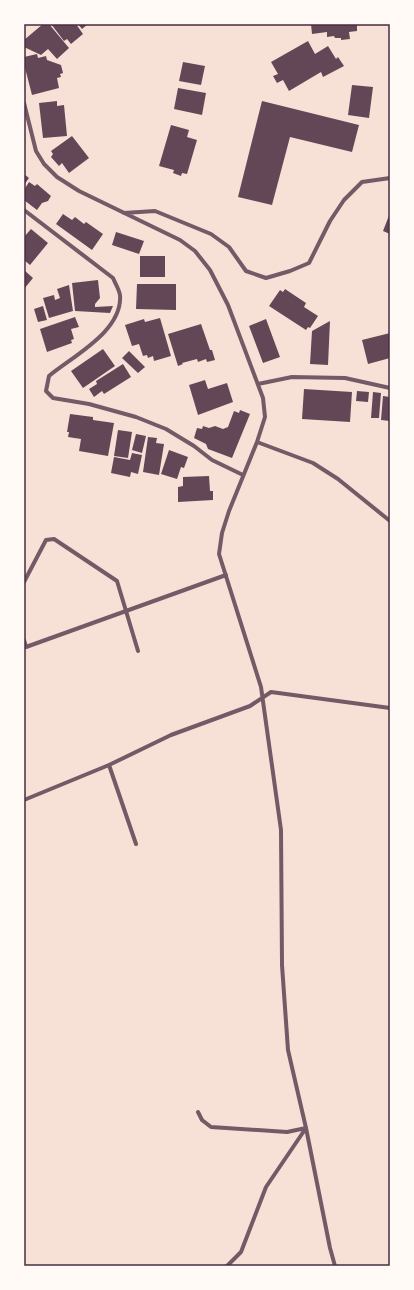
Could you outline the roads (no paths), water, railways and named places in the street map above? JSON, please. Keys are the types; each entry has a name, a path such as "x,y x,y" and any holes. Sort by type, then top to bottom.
{"street":[{"path":"24,103 36,151 44,164 57,177 79,191 180,240 195,251 210,270 228,305 263,398 265,417 257,442 229,511 222,533 219,554 261,687 281,830 282,965 288,1050 335,1266"},
{"path":"124,213 155,211 210,234 229,247 246,271 266,278 290,271 309,263 330,221 344,200 362,182 390,178"},
{"path":"24,210 113,278 120,294 118,312 107,331 49,376 46,391 53,398 89,404 142,419 166,430 194,446 212,460 243,475"},
{"path":"258,384 292,377 346,378 390,388"},
{"path":"257,442 313,464 338,479 390,521"},
{"path":"24,582 46,540 54,538 117,581 138,651"},
{"path":"24,640 26,647 125,610 226,575"},
{"path":"24,800 110,765 171,735 250,706 271,692 390,708"},
{"path":"110,765 136,844"},
{"path":"198,1112 202,1120 211,1127 287,1132 306,1128"},
{"path":"228,1266 241,1252 266,1187 306,1128"}]}
